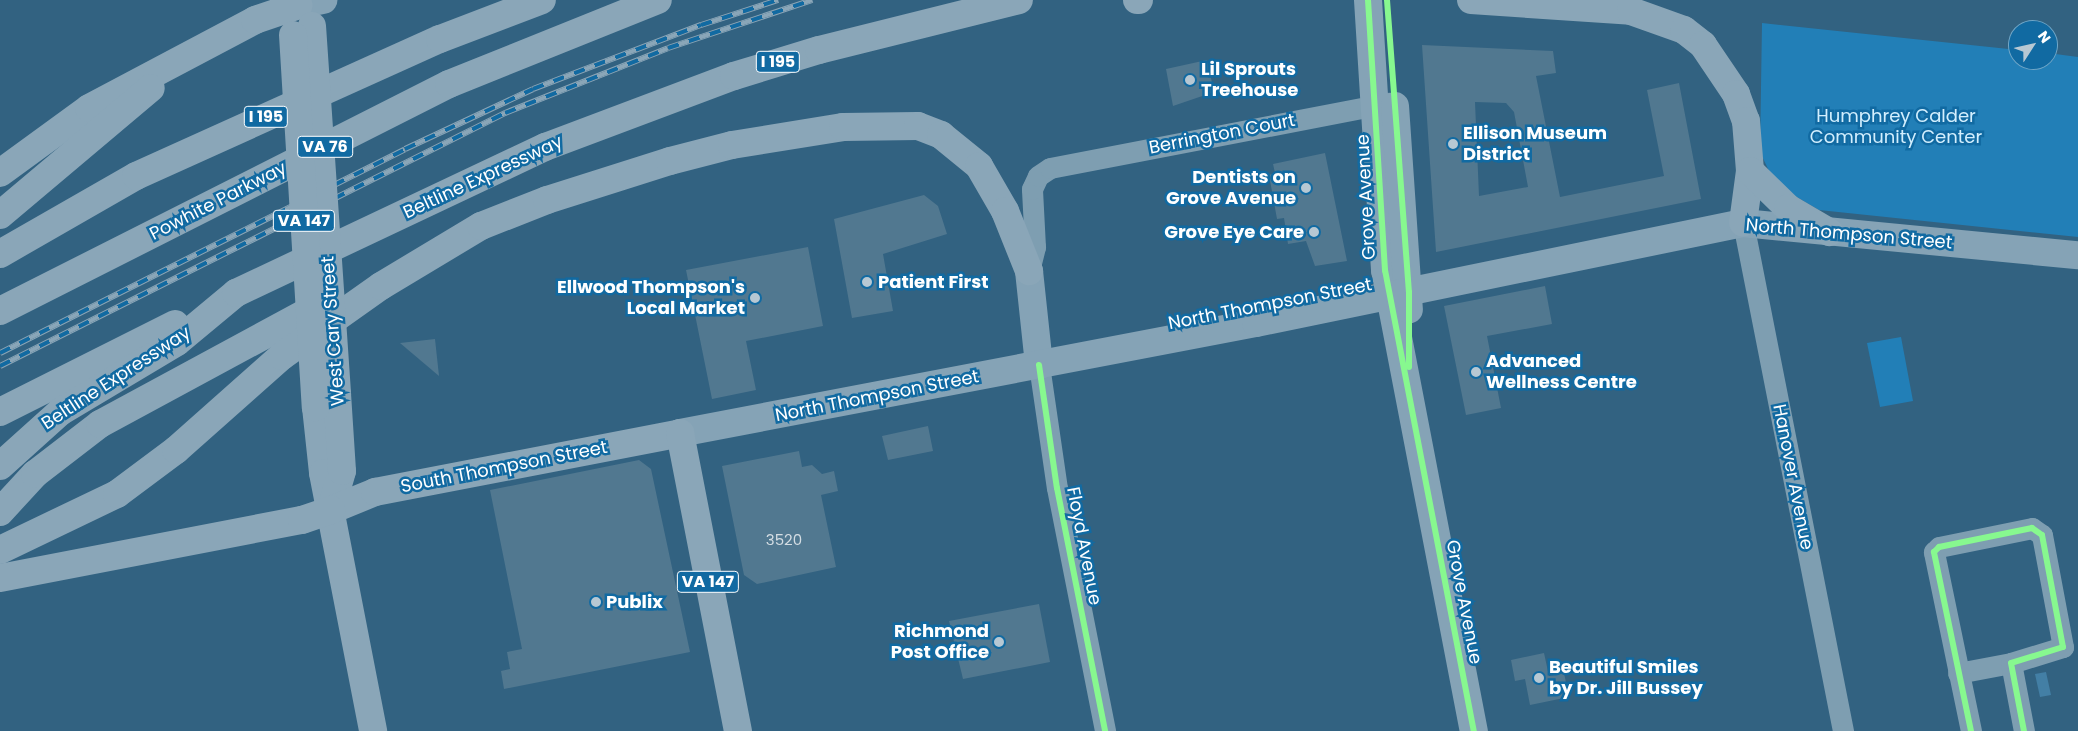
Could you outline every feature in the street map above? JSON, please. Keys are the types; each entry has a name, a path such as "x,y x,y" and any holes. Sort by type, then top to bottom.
{"main road":[{"name":"I 195","path":"0,254 136,176 440,39 542,0"},
{"name":"Powhite Parkway","path":"0,311 449,84 658,0"},
{"name":"Beltline Expressway","path":"0,466 60,412 177,342 236,293 545,146 653,104 819,50 1019,0"},
{"name":"Grove Avenue","path":"1368,0 1381,43"},
{"name":"Grove Avenue","path":"1387,0 1381,43 1399,293 1409,390 1474,731"},
{"path":"1471,0 1631,11 1684,30 1703,45 1736,94 1746,121 1750,171 1743,223"},
{"path":"0,172 89,108 255,20 305,13"},
{"name":"West Cary Street","path":"305,13 326,400 323,473 373,731"},
{"path":"0,214 190,54"},
{"path":"0,550 84,513 147,473 282,356 381,286 482,226 547,200 670,161 741,144 843,127 889,124 918,126 941,135 979,166 1006,211 1029,271"},
{"path":"1750,171 1788,208 1829,232"},
{"name":"North Thompson Street","path":"680,433 1039,365 1743,223 2078,255"},
{"path":"0,512 35,474 100,424 398,264 440,251"},
{"name":"Floyd Avenue","path":"1029,271 1039,365"},
{"path":"0,412 236,293"},
{"name":"South Thompson Street","path":"0,578 302,520 375,492 680,433"},
{"name":"VA 147","path":"680,433 738,731"}],"street":[{"name":"Berrington Court","path":"1050,168 1385,104"},
{"name":"Floyd Avenue","path":"1029,271 1035,247 1032,189 1038,176 1050,168"},
{"name":"Hanover Avenue","path":"1743,223 1843,731"},
{"name":"Floyd Avenue","path":"1039,365 1058,488 1105,731"},
{"path":"1958,673 2011,663 2062,647 2038,529 1939,547 1934,552 1958,673 1971,731"},
{"path":"2011,663 2024,731"}],"green space":[{"name":"Humphrey Calder Community Center","path":"1762,23 2008,49 2008,70 2058,70 2058,54 2078,57 2078,237 1819,210 1795,196 1770,173 1760,152"},
{"path":"1901,337 1913,401 1880,407 1867,343"}],"shaded area":[{"path":"2046,672 2051,695 2040,697 2035,674"}],"building":[{"name":"Ellison Museum District","path":"1422,45 1553,51 1556,73 1536,76 1560,197 1664,176 1647,90 1679,83 1701,199 1436,252","holes":["1475,102 1506,103 1514,112 1528,187 1479,196"]},
{"name":"Lil Sprouts Treehouse","path":"1207,60 1214,92 1173,106 1166,69"},
{"path":"1325,153 1347,261 1315,266 1306,241 1288,244 1284,218 1277,219 1269,175 1275,173 1273,164"},
{"name":"Patient First","path":"924,195 938,206 947,234 883,254 893,311 852,318 834,219"},
{"name":"Ellwood Thompson's Local Market","path":"808,247 823,326 746,341 756,390 712,399 686,270"},
{"name":"Advanced Wellness Centre","path":"1545,286 1552,324 1487,336 1501,408 1466,415 1444,306"},
{"path":"435,339 439,376 400,343"},
{"path":"928,426 933,451 888,460 882,436"},
{"path":"799,451 802,467 812,465 822,474 834,471 838,491 821,495 836,567 757,584 744,575 722,466"},
{"name":"Publix","path":"639,460 651,469 690,652 504,689 501,671 510,669 507,652 522,649 490,490"},
{"name":"Richmond Post Office","path":"1039,604 1050,662 963,679 949,621"},
{"name":"Beautiful Smiles by Dr. Jill Bussey","path":"1544,653 1549,676 1564,673 1569,697 1530,705 1525,679 1515,681 1511,660"}],"railway":[{"path":"0,353 405,149 533,89 701,25 778,0"},
{"path":"0,366 505,113 668,48 812,0"}],"cycle path":[{"path":"1368,0 1385,270 1474,731"},
{"path":"1387,0 1409,292 1409,367"},
{"path":"1039,365 1057,488 1105,731"},
{"path":"1971,731 1934,552 1939,547 2032,528 2042,535 2063,647 2011,663 2024,731"}],"place":[{"name":"Lil Sprouts Treehouse","path":"1190,80"},
{"name":"Ellison Museum District","path":"1453,144"},
{"name":"Dentists on Grove Avenue","path":"1306,188"},
{"name":"Grove Eye Care","path":"1314,232"},
{"name":"Patient First","path":"867,282"},
{"name":"Ellwood Thompson's Local Market","path":"755,298"},
{"name":"Advanced Wellness Centre","path":"1476,372"},
{"name":"Publix","path":"596,602"},
{"name":"Richmond Post Office","path":"999,642"},
{"name":"Beautiful Smiles by Dr. Jill Bussey","path":"1539,678"}]}
